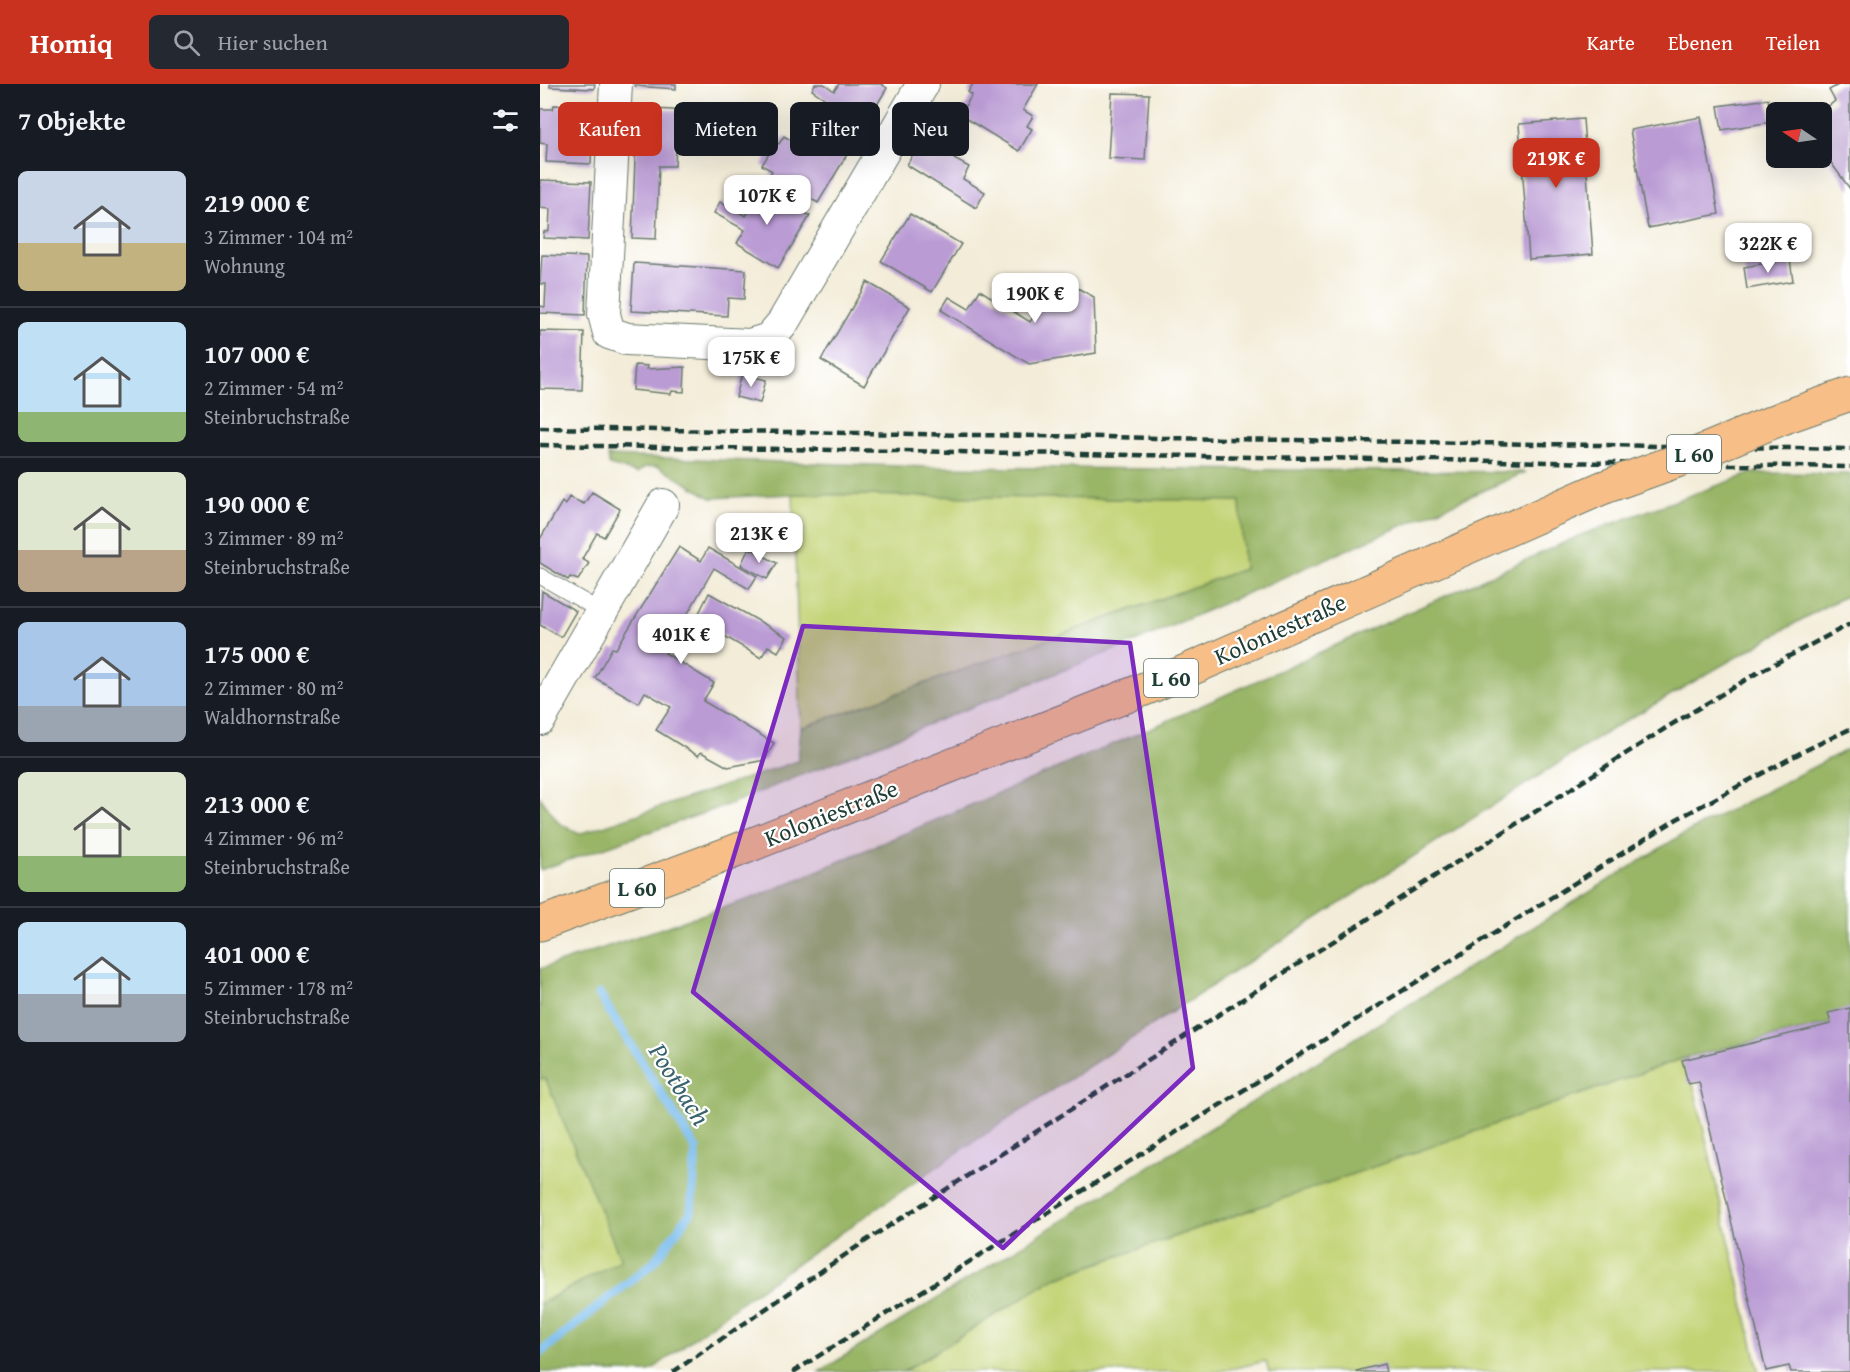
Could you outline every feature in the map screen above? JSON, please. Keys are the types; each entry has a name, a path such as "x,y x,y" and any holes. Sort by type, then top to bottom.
{"main road":[{"name":"Koloniestraße","path":"540,924 733,852 1152,686 1602,488 1850,394"}],"street":[{"path":"616,84 604,314 609,333 627,339 740,345 750,345 769,339 782,324 923,84"},
{"path":"540,719 663,505"}],"lane":[{"path":"540,576 602,612"}],"highlighted area":[{"path":"803,626 1130,643 1193,1068 1003,1248 693,992"}],"green space":[{"path":"608,456 928,467 1526,472 1139,640 727,805 540,870 540,797 559,823 579,834 798,761 801,728 1244,569 1240,501 793,494 711,498 658,466 645,467 637,473 609,465"},
{"path":"1752,473 1850,474 1850,594 1615,727 1227,976 970,1144 744,1300 649,1372 540,1372 540,1304 621,1260 545,1078 540,1079 540,969 761,895 1165,722 1581,535"},
{"path":"793,494 1240,501 1244,569 801,728"},
{"path":"1850,748 1850,1019 1687,1057 1053,1279 903,1372 819,1372 1680,836"},
{"path":"1687,1057 1759,1372 1269,1372 1266,1361 1217,1372 903,1372 1053,1279"},
{"path":"545,1077 622,1260 540,1304 540,1079"}],"building":[{"path":"550,84 595,84 594,89 550,87"},
{"path":"635,84 676,84 676,89 635,86"},
{"path":"815,84 824,84 834,91 839,84 881,84 887,88 879,102 830,102 812,90"},
{"path":"973,84 1038,84 1023,110 1033,116 1027,126 1032,129 1019,151 969,120 968,102 972,95 968,92"},
{"path":"1840,84 1850,84 1850,189 1832,164 1832,103 1835,101 1829,90"},
{"path":"1112,93 1149,94 1145,160 1108,158"},
{"path":"1768,99 1766,123 1722,130 1718,106"},
{"path":"554,105 558,105 558,156 591,156 591,164 546,162 547,144 540,143 540,109 553,109"},
{"path":"662,109 674,110 675,166 659,166 656,239 632,238 635,156 662,156"},
{"path":"1701,117 1719,214 1648,228 1630,130"},
{"path":"1583,119 1593,254 1529,259 1519,124"},
{"path":"784,136 790,140 790,156 846,156 818,203 770,174 772,171 762,165 767,156 778,156 778,143"},
{"path":"912,156 956,156 954,159 969,167 963,179 985,192 976,208 907,165"},
{"path":"540,180 591,182 588,240 543,238 544,232 549,231 550,209 540,208"},
{"path":"763,188 810,216 778,268 737,243 745,230 714,213 720,202 746,216"},
{"path":"910,214 961,244 932,292 881,261"},
{"path":"542,255 587,257 585,315 540,313 540,306 545,307 546,284 540,284"},
{"path":"1790,259 1793,281 1747,289 1744,267"},
{"path":"634,263 746,270 744,299 728,298 727,316 631,311"},
{"path":"1059,278 1094,297 1096,353 1029,364 941,310 949,297 969,309 980,290 1030,322"},
{"path":"867,282 910,307 864,386 821,360"},
{"path":"540,331 584,332 582,390 540,389"},
{"path":"635,365 648,366 647,369 685,367 684,392 672,391 671,394 633,390"},
{"path":"742,374 766,380 760,403 736,397"},
{"path":"592,492 620,509 604,537 597,533 582,559 589,563 578,580 570,577 568,580 540,563 540,539 562,502 565,505 569,497 584,504"},
{"path":"679,547 701,561 708,548 757,576 749,589 714,568 665,653 714,683 703,701 774,743 765,760 728,767 701,752 698,756 656,730 671,707 645,692 639,703 595,678 612,648 616,649"},
{"path":"749,548 777,563 767,579 741,565"},
{"path":"542,591 576,611 561,637 540,625"},
{"path":"709,593 787,637 778,652 768,646 761,658 696,619"},
{"path":"1850,1008 1850,1372 1791,1372 1789,1366 1766,1371 1699,1082 1688,1084 1682,1060 1831,1024 1828,1013"},
{"path":"1384,1364 1386,1372 1356,1372 1356,1371"}],"waterway":[{"name":"Pootbach","path":"540,1353 653,1263 691,1212 696,1149 599,994"}],"railway":[{"path":"540,428 1850,449"},
{"path":"540,445 1850,467"},
{"path":"673,1372 864,1242 1669,726 1757,673 1850,624"},
{"path":"793,1372 1677,819 1850,729"}]}
